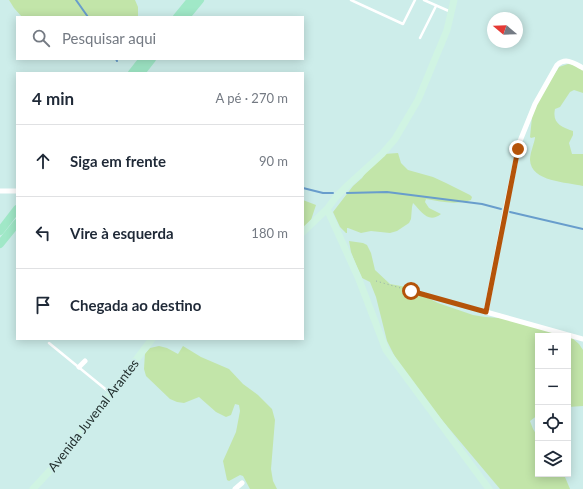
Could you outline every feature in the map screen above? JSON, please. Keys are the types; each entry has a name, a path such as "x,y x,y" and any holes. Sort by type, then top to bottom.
{"main road":[{"path":"178,16 191,0"},
{"path":"187,16 200,0"},
{"path":"133,72 142,60"},
{"path":"142,72 151,60"},
{"path":"0,231 16,210"},
{"path":"0,244 16,224"}],"street":[{"path":"304,231 327,209 336,197 382,154 395,139 418,100 447,30 454,0"},
{"path":"583,68 568,61 560,62 535,104 525,126 516,158 486,312 583,338"},
{"path":"0,191 16,191"},
{"path":"327,209 358,277 386,350 488,489"},
{"name":"Avenida Juvenal Arantes","path":"33,489 58,462 151,340"},
{"path":"79,367 85,361"},
{"path":"235,489 242,483"}],"lane":[{"path":"351,0 403,24 415,0"},
{"path":"424,0 452,12"},
{"path":"420,38 436,6"},
{"path":"49,343 110,393"}],"path":[{"path":"376,281 486,312"}],"green space":[{"path":"9,0 135,0 138,7 138,16 21,16"},
{"path":"568,64 583,66 583,93 574,90 570,92 560,107 555,109 554,114 558,124 573,131 573,135 569,143 572,154 583,154 583,186 559,182 543,177 536,173 530,160 535,138 530,137 533,107 559,67"},
{"path":"398,153 401,163 408,170 433,177 446,183 470,195 472,197 471,200 454,203 426,199 425,202 429,208 441,214 432,218 429,217 422,213 413,203 409,223 397,231 390,233 371,231 361,233 347,228 346,233 340,227 333,212 353,186 362,178 373,162 384,154"},
{"path":"304,200 316,205 311,220 304,230"},
{"path":"349,241 367,245 371,253 375,270 390,284 406,287 438,303 473,315 514,319 554,329 562,333 535,333 535,417 530,421 535,432 535,477 565,477 570,489 500,489 431,407 397,361 387,341 376,297 370,282 362,278 351,252"},
{"path":"571,338 579,344 583,350 583,406 571,407"},
{"path":"159,346 167,348 178,354 183,346 201,357 229,369 243,384 258,395 272,409 275,420 271,469 273,481 277,489 250,489 243,476 240,475 229,481 227,480 223,461 236,432 240,411 239,405 235,404 231,415 226,417 216,412 199,397 184,403 170,399 146,376 144,369 145,353 150,348"}],"waterway":[{"path":"76,0 87,16"},
{"path":"304,188 323,193 333,193"},
{"path":"347,193 387,192 482,204 501,209"},
{"path":"510,212 583,229"}],"route":[{"path":"411,291 486,312 518,149"}]}
